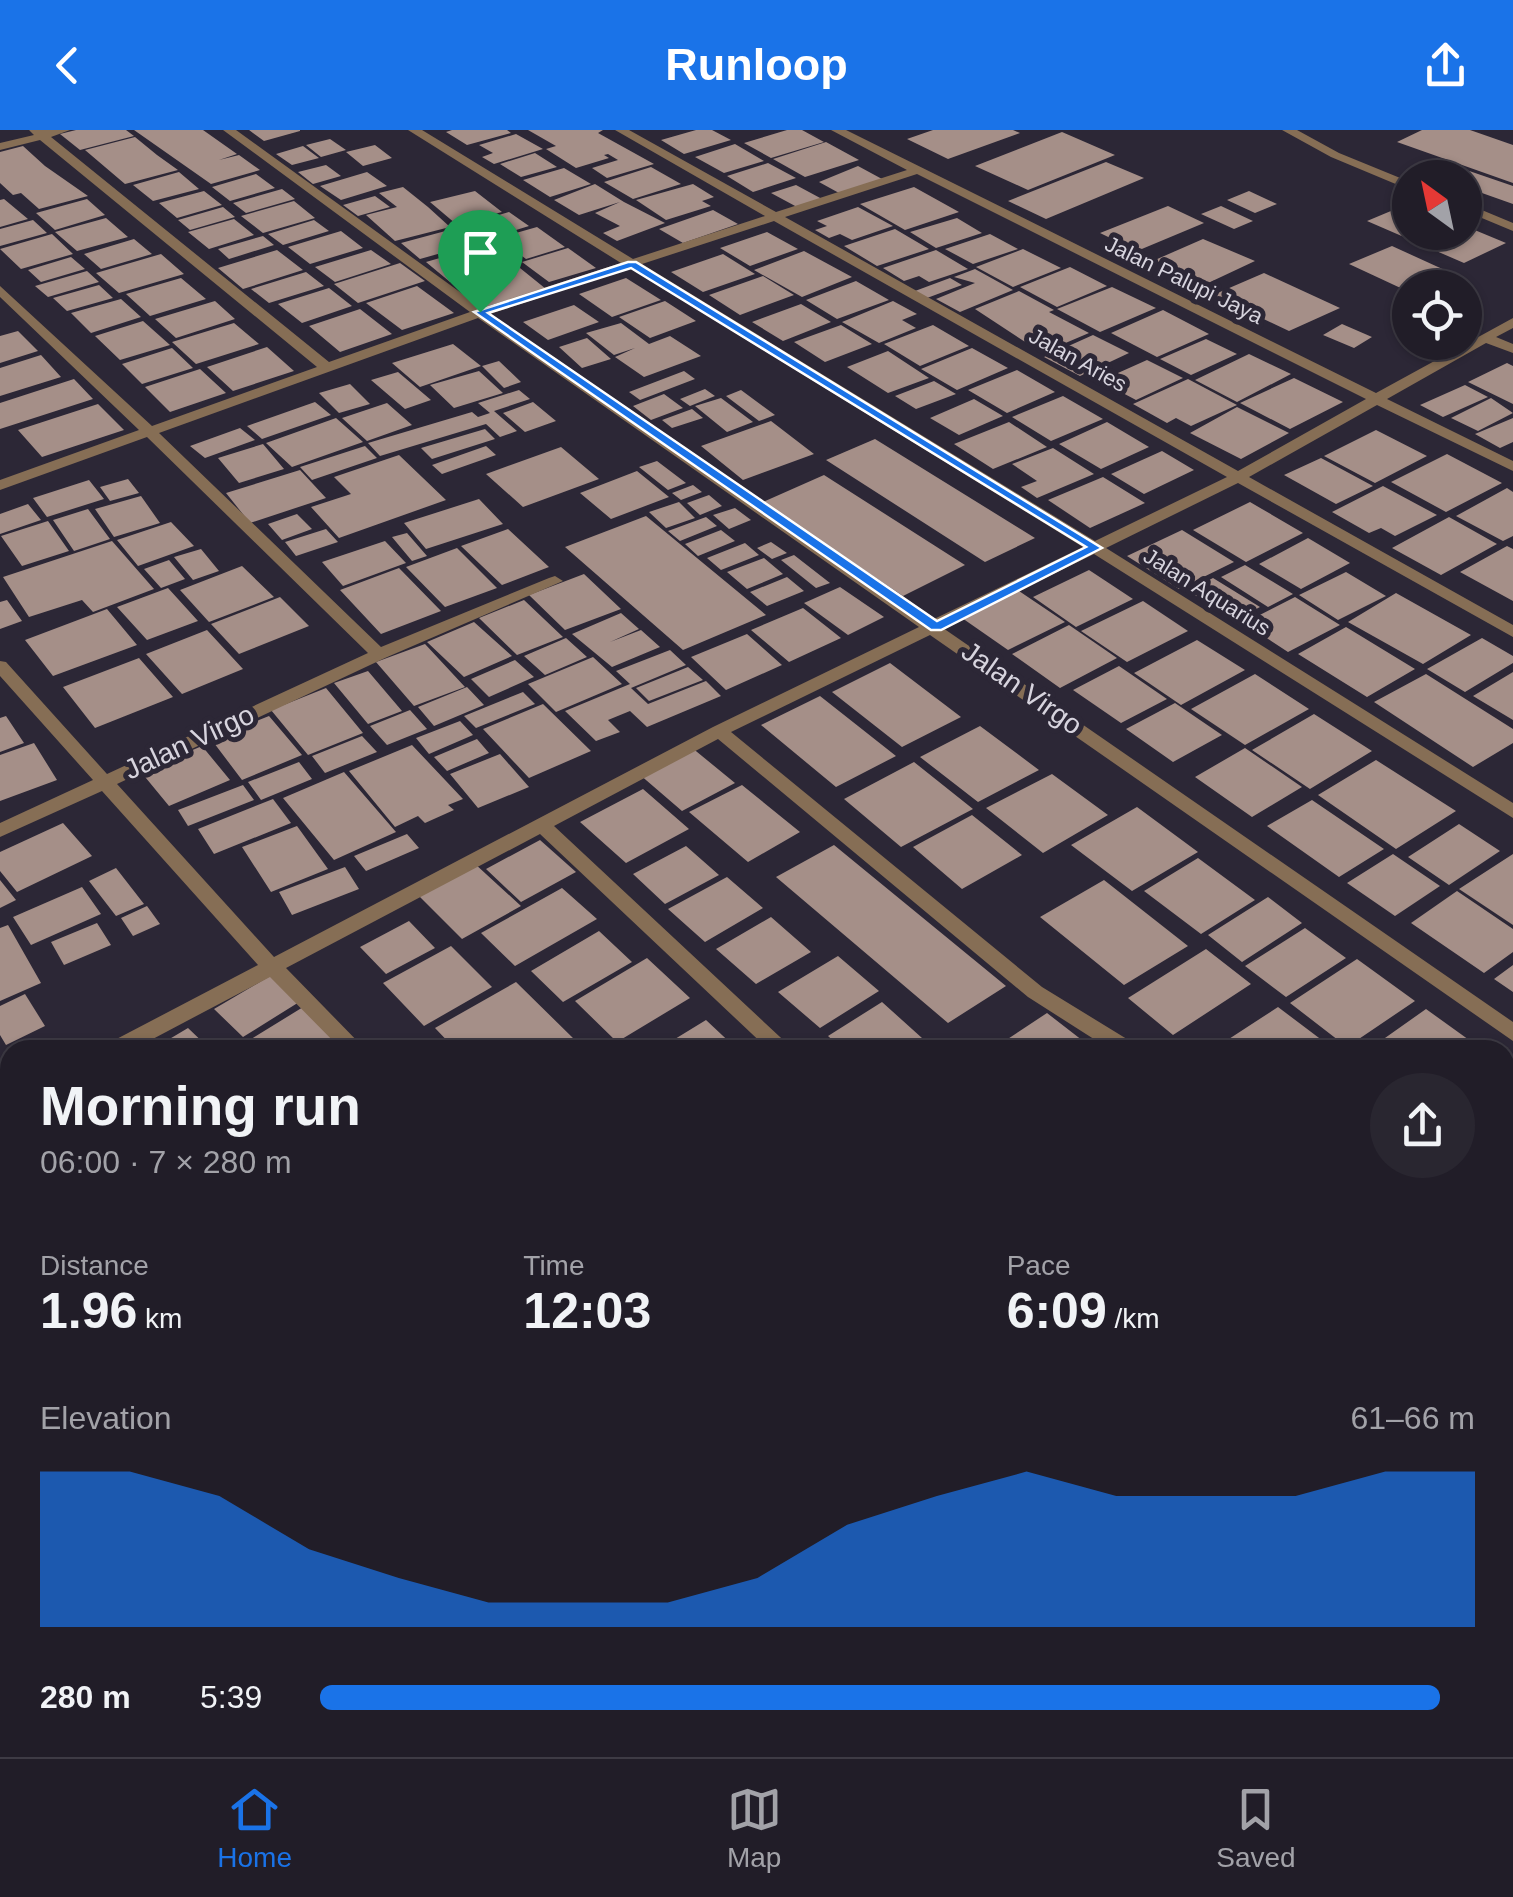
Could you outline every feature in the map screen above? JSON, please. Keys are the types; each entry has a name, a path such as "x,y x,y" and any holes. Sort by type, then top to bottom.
{"street":[{"path":"0,148 38,133 64,130"},
{"name":"Jalan Virgo","path":"228,130 480,312 1513,1033"},
{"name":"Jalan Aquarius","path":"414,130 1095,548 1513,812"},
{"name":"Jalan Aries","path":"621,130 1242,476 1513,632"},
{"name":"Jalan Palupi Jaya","path":"837,130 1513,467"},
{"path":"1288,130 1392,179"},
{"path":"38,133 326,367"},
{"path":"0,485 480,312 918,170"},
{"path":"1482,215 1513,227"},
{"path":"0,290 152,430 256,537 379,654"},
{"path":"132,1040 269,964 719,731 1242,476 1513,322"},
{"path":"1489,338 1513,350"},
{"name":"Jalan Virgo","path":"0,831 379,654 555,582"},
{"path":"0,666 269,964 344,1040"},
{"path":"719,731 1035,992 1112,1040"},
{"path":"542,824 772,1040"}],"building":[{"path":"76,130 126,130 134,136 80,150 60,134"},
{"path":"134,130 203,130 237,154 219,160 239,155 260,170 211,184"},
{"path":"249,130 300,130 300,131 264,141"},
{"path":"528,130 603,130 598,133 654,164 607,178 592,168 618,160 608,154 604,155 609,158 576,168 546,149 556,146"},
{"path":"696,130 712,130 731,140 684,154 661,140"},
{"path":"787,130 802,130 824,142 771,158 744,143"},
{"path":"933,130 1020,133 948,159 907,139"},
{"path":"1422,130 1470,130 1513,145 1513,183 1482,172 1482,160 1448,160 1397,142"},
{"path":"446,132 511,133 467,145"},
{"path":"1062,132 1115,155 1028,190 975,166"},
{"path":"516,134 543,149 494,164 482,157 493,153 479,145"},
{"path":"135,137 178,170 125,184 85,150"},
{"path":"330,139 346,150 321,157 306,145"},
{"path":"826,142 859,160 805,177 773,159"},
{"path":"735,144 764,161 724,173 695,157"},
{"path":"375,145 392,158 363,166 346,152"},
{"path":"23,146 88,196 39,209 21,193 13,195 0,183 0,152"},
{"path":"303,146 319,158 292,165 276,154"},
{"path":"535,153 557,167 521,177 500,164"},
{"path":"1106,162 1144,178 1046,219 1008,201"},
{"path":"768,163 796,178 753,192 727,176"},
{"path":"326,165 341,176 313,184 298,172"},
{"path":"858,166 882,179 839,193 819,182"},
{"path":"651,167 681,184 633,199 604,182"},
{"path":"564,168 591,184 550,197 523,180"},
{"path":"179,172 199,189 153,201 133,185"},
{"path":"367,172 387,186 341,200 320,186"},
{"path":"256,174 275,188 230,201 212,187"},
{"path":"1482,175 1513,186 1513,204 1482,193"},
{"path":"595,184 665,223 617,241 603,233 620,226 595,213 620,202 579,215 554,200"},
{"path":"693,184 714,197 702,201 711,206 666,220 636,200"},
{"path":"796,185 822,199 797,207 771,193"},
{"path":"403,187 450,227 395,241 366,215 397,207 379,193"},
{"path":"914,187 959,212 905,230 860,204"},
{"path":"282,189 295,199 246,213 233,203"},
{"path":"204,191 222,205 177,218 159,203"},
{"path":"475,191 502,212 456,224 430,202"},
{"path":"1249,191 1277,204 1255,213 1227,200"},
{"path":"375,196 390,207 358,216 343,205"},
{"path":"4,199 28,219 0,227 0,200"},
{"path":"87,199 105,215 55,230 36,213"},
{"path":"294,201 315,218 263,233 241,216"},
{"path":"1168,206 1204,223 1137,251 1100,233"},
{"path":"1221,206 1253,221 1234,229 1201,214"},
{"path":"223,207 235,217 190,230 178,220"},
{"path":"858,207 893,226 852,240 840,234 829,238 815,230 827,226 817,221"},
{"path":"713,210 738,224 683,243 659,229"},
{"path":"1392,211 1392,232 1367,221"},
{"path":"509,212 529,226 490,238 471,223"},
{"path":"106,218 128,237 77,251 55,232"},
{"path":"957,218 982,233 936,248 910,232"},
{"path":"234,219 254,235 209,249 188,232"},
{"path":"33,220 47,233 0,246 0,229"},
{"path":"314,220 329,231 283,245 268,234"},
{"path":"464,226 484,241 420,259 401,243"},
{"path":"537,227 565,247 526,259 498,238"},
{"path":"895,229 929,249 877,266 844,246"},
{"path":"341,231 363,248 310,264 288,247"},
{"path":"767,232 798,249 750,266 720,248"},
{"path":"1482,233 1506,243 1464,263 1434,250 1482,250"},
{"path":"52,234 73,254 21,269 0,249"},
{"path":"990,234 1018,249 973,264 945,249"},
{"path":"263,236 274,245 229,259 218,249"},
{"path":"134,239 152,254 101,269 84,254"},
{"path":"1203,239 1255,261 1206,284 1155,260"},
{"path":"488,244 513,263 450,282 426,262"},
{"path":"1392,246 1392,250 1401,250 1445,270 1392,270 1392,284 1349,264"},
{"path":"568,248 596,268 549,282 522,262"},
{"path":"1023,249 1061,268 1013,287 976,267"},
{"path":"277,250 303,270 243,289 218,268"},
{"path":"371,250 391,264 335,282 315,267"},
{"path":"936,250 968,269 929,282 919,276 904,281 883,268"},
{"path":"804,251 852,277 802,297 754,270"},
{"path":"161,254 184,274 119,293 96,273"},
{"path":"723,254 755,274 703,292 671,272"},
{"path":"71,257 85,269 41,282 28,270"},
{"path":"400,263 425,281 358,303 334,284"},
{"path":"515,264 546,289 485,307 455,282"},
{"path":"1070,267 1107,286 1057,307 1020,287"},
{"path":"975,269 1013,290 960,312 936,299 975,283 954,277"},
{"path":"87,271 99,282 48,297 35,286"},
{"path":"306,272 324,286 269,303 251,289"},
{"path":"1264,273 1340,308 1289,331 1213,295"},
{"path":"763,276 794,295 740,315 709,295"},
{"path":"181,278 206,299 150,316 126,294"},
{"path":"626,278 661,300 612,317 579,294"},
{"path":"950,278 962,285 927,298 915,291"},
{"path":"856,281 889,300 837,319 806,300"},
{"path":"99,285 113,298 67,311 53,298"},
{"path":"417,286 454,313 402,330 366,303"},
{"path":"1112,287 1156,308 1100,332 1057,309"},
{"path":"329,288 352,306 302,323 278,304"},
{"path":"1019,291 1089,333 1042,353 975,309"},
{"path":"121,299 141,317 91,333 71,313"},
{"path":"215,301 235,319 176,338 155,319"},
{"path":"665,301 696,321 650,338 619,317"},
{"path":"893,301 917,314 902,320 916,328 879,343 842,322"},
{"path":"801,304 831,322 783,341 752,322"},
{"path":"574,305 599,322 548,340 523,322"},
{"path":"360,309 392,334 340,352 309,326"},
{"path":"1163,310 1209,334 1157,357 1111,333"},
{"path":"143,321 170,345 120,360 95,336"},
{"path":"234,323 259,344 196,364 172,342"},
{"path":"621,323 649,344 670,336 701,356 644,377 615,357 635,348 614,355 586,333"},
{"path":"1342,324 1372,337 1354,348 1323,335"},
{"path":"841,325 872,344 825,362 794,342"},
{"path":"933,325 969,346 920,366 884,344"},
{"path":"18,331 38,351 0,363 0,336"},
{"path":"1093,335 1129,353 1080,376 1044,357"},
{"path":"587,338 611,359 582,368 559,347"},
{"path":"1206,339 1237,354 1191,375 1160,359"},
{"path":"453,344 481,366 420,387 392,363"},
{"path":"267,347 294,371 233,391 207,367"},
{"path":"172,348 193,368 142,384 122,364"},
{"path":"972,348 1008,368 957,390 921,369"},
{"path":"888,351 929,378 888,393 847,367"},
{"path":"1249,354 1291,374 1237,402 1195,380"},
{"path":"41,355 61,377 0,396 0,368"},
{"path":"1147,360 1183,378 1136,400 1100,381"},
{"path":"499,361 521,382 504,388 482,366"},
{"path":"1507,363 1513,366 1513,404 1468,382"},
{"path":"200,369 226,393 170,412 145,387"},
{"path":"1017,370 1055,392 1007,413 968,390"},
{"path":"479,371 503,393 454,408 430,385"},
{"path":"684,371 695,379 640,400 629,392"},
{"path":"398,372 431,400 405,409 371,380"},
{"path":"1294,378 1343,402 1290,429 1240,403"},
{"path":"74,379 93,399 0,429 0,403"},
{"path":"1188,379 1237,405 1191,426 1176,418 1167,423 1133,404"},
{"path":"934,381 956,394 916,409 895,396"},
{"path":"350,384 370,404 339,413 319,393"},
{"path":"1465,385 1488,397 1443,417 1420,405"},
{"path":"705,389 715,396 690,406 680,399"},
{"path":"519,390 530,399 494,411 517,431 500,437 486,424 380,456 368,443 472,412 478,417 490,413 478,403"},
{"path":"741,390 775,415 759,421 726,396"},
{"path":"664,394 683,408 651,420 633,406"},
{"path":"1063,396 1103,419 1051,441 1012,417"},
{"path":"721,398 753,422 727,432 695,406"},
{"path":"1491,398 1513,413 1478,431 1451,418"},
{"path":"974,399 1003,416 959,435 930,418"},
{"path":"315,402 331,415 262,439 247,426"},
{"path":"533,402 556,421 525,432 503,413"},
{"path":"387,403 412,425 367,441 342,418"},
{"path":"98,404 124,430 42,457 18,430"},
{"path":"1237,407 1289,433 1241,459 1190,433"},
{"path":"692,409 703,418 672,428 662,420"},
{"path":"336,418 363,442 292,467 266,443"},
{"path":"1513,418 1513,442 1500,448 1475,434"},
{"path":"771,421 814,454 743,480 701,446"},
{"path":"1009,422 1047,447 993,469 954,444"},
{"path":"1107,422 1149,447 1101,469 1059,444"},
{"path":"240,428 255,440 205,458 190,446"},
{"path":"485,429 495,439 432,459 421,448"},
{"path":"1376,430 1427,456 1375,483 1324,456"},
{"path":"875,439 1035,538 985,562 826,460"},
{"path":"263,444 284,469 239,483 218,458"},
{"path":"365,446 377,458 312,480 300,467"},
{"path":"486,446 496,455 442,474 432,465"},
{"path":"561,447 599,479 523,507 486,474"},
{"path":"1053,448 1094,474 1037,498 1021,487 1037,481 1012,464"},
{"path":"1162,451 1194,470 1144,494 1111,474"},
{"path":"1447,454 1502,483 1446,512 1391,482"},
{"path":"399,455 446,500 339,538 311,507 351,494 334,477"},
{"path":"1321,458 1373,486 1336,504 1284,475"},
{"path":"657,461 686,483 668,490 639,467"},
{"path":"300,470 326,498 250,523 226,493"},
{"path":"637,471 669,497 611,519 580,493"},
{"path":"824,475 965,565 903,596 763,502"},
{"path":"1103,477 1145,503 1090,528 1048,500"},
{"path":"128,479 139,493 110,501 100,487"},
{"path":"89,480 104,499 47,517 33,498"},
{"path":"693,485 702,492 681,500 672,493"},
{"path":"1383,486 1437,515 1395,536 1381,528 1369,533 1332,512"},
{"path":"1507,488 1513,492 1513,536 1503,541 1456,516"},
{"path":"709,495 722,506 700,515 687,503"},
{"path":"141,496 160,523 114,537 95,509"},
{"path":"479,499 503,524 426,549 404,523"},
{"path":"679,502 695,518 666,528 649,512"},
{"path":"1250,502 1303,533 1246,562 1193,530"},
{"path":"28,504 41,520 0,534 0,514"},
{"path":"735,508 751,520 729,529 713,515"},
{"path":"88,509 110,539 74,551 53,520"},
{"path":"297,514 312,529 282,540 268,524"},
{"path":"646,516 766,615 683,650 565,547"},
{"path":"706,517 717,526 680,541 668,531"},
{"path":"1449,517 1497,544 1441,575 1392,548"},
{"path":"48,521 69,551 22,566 1,536"},
{"path":"171,522 194,546 138,566 117,540"},
{"path":"326,529 338,542 296,556 285,542"},
{"path":"508,529 549,567 502,585 461,546"},
{"path":"721,530 735,541 698,556 685,544"},
{"path":"1182,530 1234,562 1179,589 1127,556"},
{"path":"407,533 427,556 412,561 392,537"},
{"path":"1308,538 1350,563 1301,589 1259,564"},
{"path":"112,541 154,589 93,612 82,600 29,617 3,577"},
{"path":"385,541 406,563 343,586 322,562"},
{"path":"771,542 787,553 772,559 757,548"},
{"path":"745,543 759,555 721,570 707,558"},
{"path":"1507,546 1513,549 1513,601 1460,572"},
{"path":"457,548 497,588 445,607 406,567"},
{"path":"201,549 219,571 193,580 174,557"},
{"path":"794,555 830,583 816,588 781,560"},
{"path":"764,558 783,574 747,589 727,572"},
{"path":"169,560 185,579 161,588 144,569"},
{"path":"1245,565 1293,594 1268,607 1221,577"},
{"path":"242,566 274,597 209,622 180,590"},
{"path":"399,568 441,611 381,634 340,590"},
{"path":"1089,570 1133,599 1076,627 1033,597"},
{"path":"1346,572 1386,596 1338,620 1299,595"},
{"path":"584,574 621,609 565,630 529,595"},
{"path":"787,577 804,591 767,606 750,592"},
{"path":"1213,578 1260,607 1235,620 1188,591"},
{"path":"840,587 884,617 848,635 804,603"},
{"path":"168,588 198,621 147,640 117,607"},
{"path":"1019,591 1065,622 1008,650 962,618"},
{"path":"1396,593 1471,635 1423,664 1348,622"},
{"path":"280,597 309,626 239,654 211,624"},
{"path":"1295,597 1340,625 1288,652 1244,623"},
{"path":"7,600 22,621 0,629 0,602"},
{"path":"524,600 563,637 517,655 479,618"},
{"path":"1143,601 1188,631 1127,662 1081,631"},
{"path":"803,608 841,638 789,662 751,630"},
{"path":"107,609 137,645 53,676 25,640"},
{"path":"621,613 639,629 610,642 641,630 660,647 612,667 572,634"},
{"path":"474,622 512,656 464,677 427,642"},
{"path":"1069,625 1117,658 1060,688 1012,654"},
{"path":"1346,627 1415,669 1367,697 1298,654"},
{"path":"207,630 243,669 182,694 146,654"},
{"path":"747,634 782,665 726,690 691,657"},
{"path":"566,638 587,657 545,675 524,656"},
{"path":"1482,638 1513,656 1513,663 1465,692 1427,669"},
{"path":"1197,640 1245,670 1181,705 1134,673"},
{"path":"425,644 465,687 414,706 376,662"},
{"path":"670,650 686,665 631,688 648,704 706,681 721,696 647,727 630,711 608,720 620,732 596,741 565,711 630,684 616,671"},
{"path":"593,657 622,684 556,712 528,684"},
{"path":"139,658 173,697 95,728 63,687"},
{"path":"515,660 534,677 489,697 471,679"},
{"path":"890,663 961,717 902,747 832,692"},
{"path":"1119,666 1167,699 1121,723 1073,690"},
{"path":"688,667 703,680 649,701 636,688"},
{"path":"368,671 402,711 368,724 334,683"},
{"path":"1513,672 1513,720 1473,696"},
{"path":"1255,674 1309,709 1245,745 1191,709"},
{"path":"1426,674 1513,729 1513,743 1473,767 1374,702"},
{"path":"467,687 484,705 434,726 418,707"},
{"path":"326,688 363,733 308,755 271,710"},
{"path":"523,692 535,704 476,728 464,716"},
{"path":"820,696 896,756 836,787 761,725"},
{"path":"1175,703 1222,735 1173,762 1126,729"},
{"path":"543,704 591,751 529,778 483,729"},
{"path":"410,710 427,729 387,745 370,726"},
{"path":"1314,714 1372,751 1310,789 1252,750"},
{"path":"6,716 24,743 0,752 0,718"},
{"path":"269,716 302,755 242,780 211,739"},
{"path":"460,721 473,735 429,754 416,738"},
{"path":"980,726 1039,770 978,802 920,757"},
{"path":"362,736 377,752 325,773 312,756"},
{"path":"477,739 489,753 447,771 434,757"},
{"path":"34,743 57,780 0,801 0,755"},
{"path":"412,745 463,799 448,805 454,810 425,823 418,816 395,827 349,771"},
{"path":"202,746 230,780 169,806 141,772"},
{"path":"691,747 735,783 682,811 639,774"},
{"path":"1245,748 1302,787 1252,817 1195,777"},
{"path":"500,754 529,787 478,808 450,774"},
{"path":"1376,760 1456,811 1396,849 1318,795"},
{"path":"299,762 312,779 261,800 248,782"},
{"path":"914,762 973,809 901,847 844,799"},
{"path":"344,772 396,832 334,860 283,798"},
{"path":"1052,774 1108,815 1043,853 986,808"},
{"path":"243,785 254,800 188,826 178,810"},
{"path":"742,785 800,832 748,862 689,812"},
{"path":"643,789 689,829 626,863 580,822"},
{"path":"273,799 291,823 214,854 198,829"},
{"path":"1312,800 1384,849 1339,877 1267,826"},
{"path":"1137,807 1198,852 1132,891 1071,845"},
{"path":"972,815 1022,855 962,889 913,847"},
{"path":"63,823 92,856 17,892 0,871 0,852"},
{"path":"1459,824 1500,851 1449,885 1408,857"},
{"path":"297,826 328,869 271,892 242,847"},
{"path":"407,834 419,848 366,871 354,856"},
{"path":"540,840 576,872 521,902 486,869"},
{"path":"834,845 1006,986 948,1023 776,877"},
{"path":"686,846 719,875 665,904 633,874"},
{"path":"1393,854 1440,886 1395,916 1347,883"},
{"path":"1513,854 1513,925 1459,889"},
{"path":"1198,858 1255,900 1201,934 1144,891"},
{"path":"474,863 521,906 462,939 416,893"},
{"path":"345,867 359,889 292,915 279,892"},
{"path":"116,868 144,904 116,916 89,881"},
{"path":"727,877 763,908 705,942 668,909"},
{"path":"0,880 16,900 0,908"},
{"path":"1104,880 1188,946 1124,985 1040,917"},
{"path":"82,887 101,914 31,945 13,917"},
{"path":"562,888 597,919 515,966 481,933"},
{"path":"1457,891 1513,929 1513,952 1484,973 1411,923"},
{"path":"1268,897 1302,923 1242,962 1208,935"},
{"path":"147,906 160,924 133,936 121,918"},
{"path":"771,917 811,952 756,984 716,949"},
{"path":"409,921 435,948 386,974 360,947"},
{"path":"97,923 111,945 64,965 51,942"},
{"path":"8,925 41,983 0,1001 0,928"},
{"path":"1305,928 1346,958 1286,997 1245,966"},
{"path":"599,931 632,962 563,1002 531,971"},
{"path":"451,946 492,987 424,1026 383,983"},
{"path":"1206,949 1251,984 1173,1035 1128,998"},
{"path":"838,956 879,991 820,1028 778,992"},
{"path":"647,958 690,998 620,1040 615,1040 575,1001"},
{"path":"1357,959 1415,1001 1357,1040 1338,1040 1290,1003"},
{"path":"1513,965 1513,992 1494,979"},
{"path":"275,973 304,999 243,1037 214,1009"},
{"path":"516,982 575,1040 446,1040 435,1028"},
{"path":"25,994 45,1026 16,1040 3,1040 0,1006"},
{"path":"882,1002 922,1038 832,1040 828,1036"},
{"path":"308,1004 347,1040 250,1040"},
{"path":"1278,1007 1322,1040 1227,1040"},
{"path":"1426,1009 1469,1040 1382,1040"},
{"path":"1047,1013 1082,1040 1006,1040"},
{"path":"706,1020 727,1040 673,1040"},
{"path":"188,1028 201,1040 168,1040"}],"route":[{"path":"632,264 1095,548 936,627 480,312 632,264"}]}
